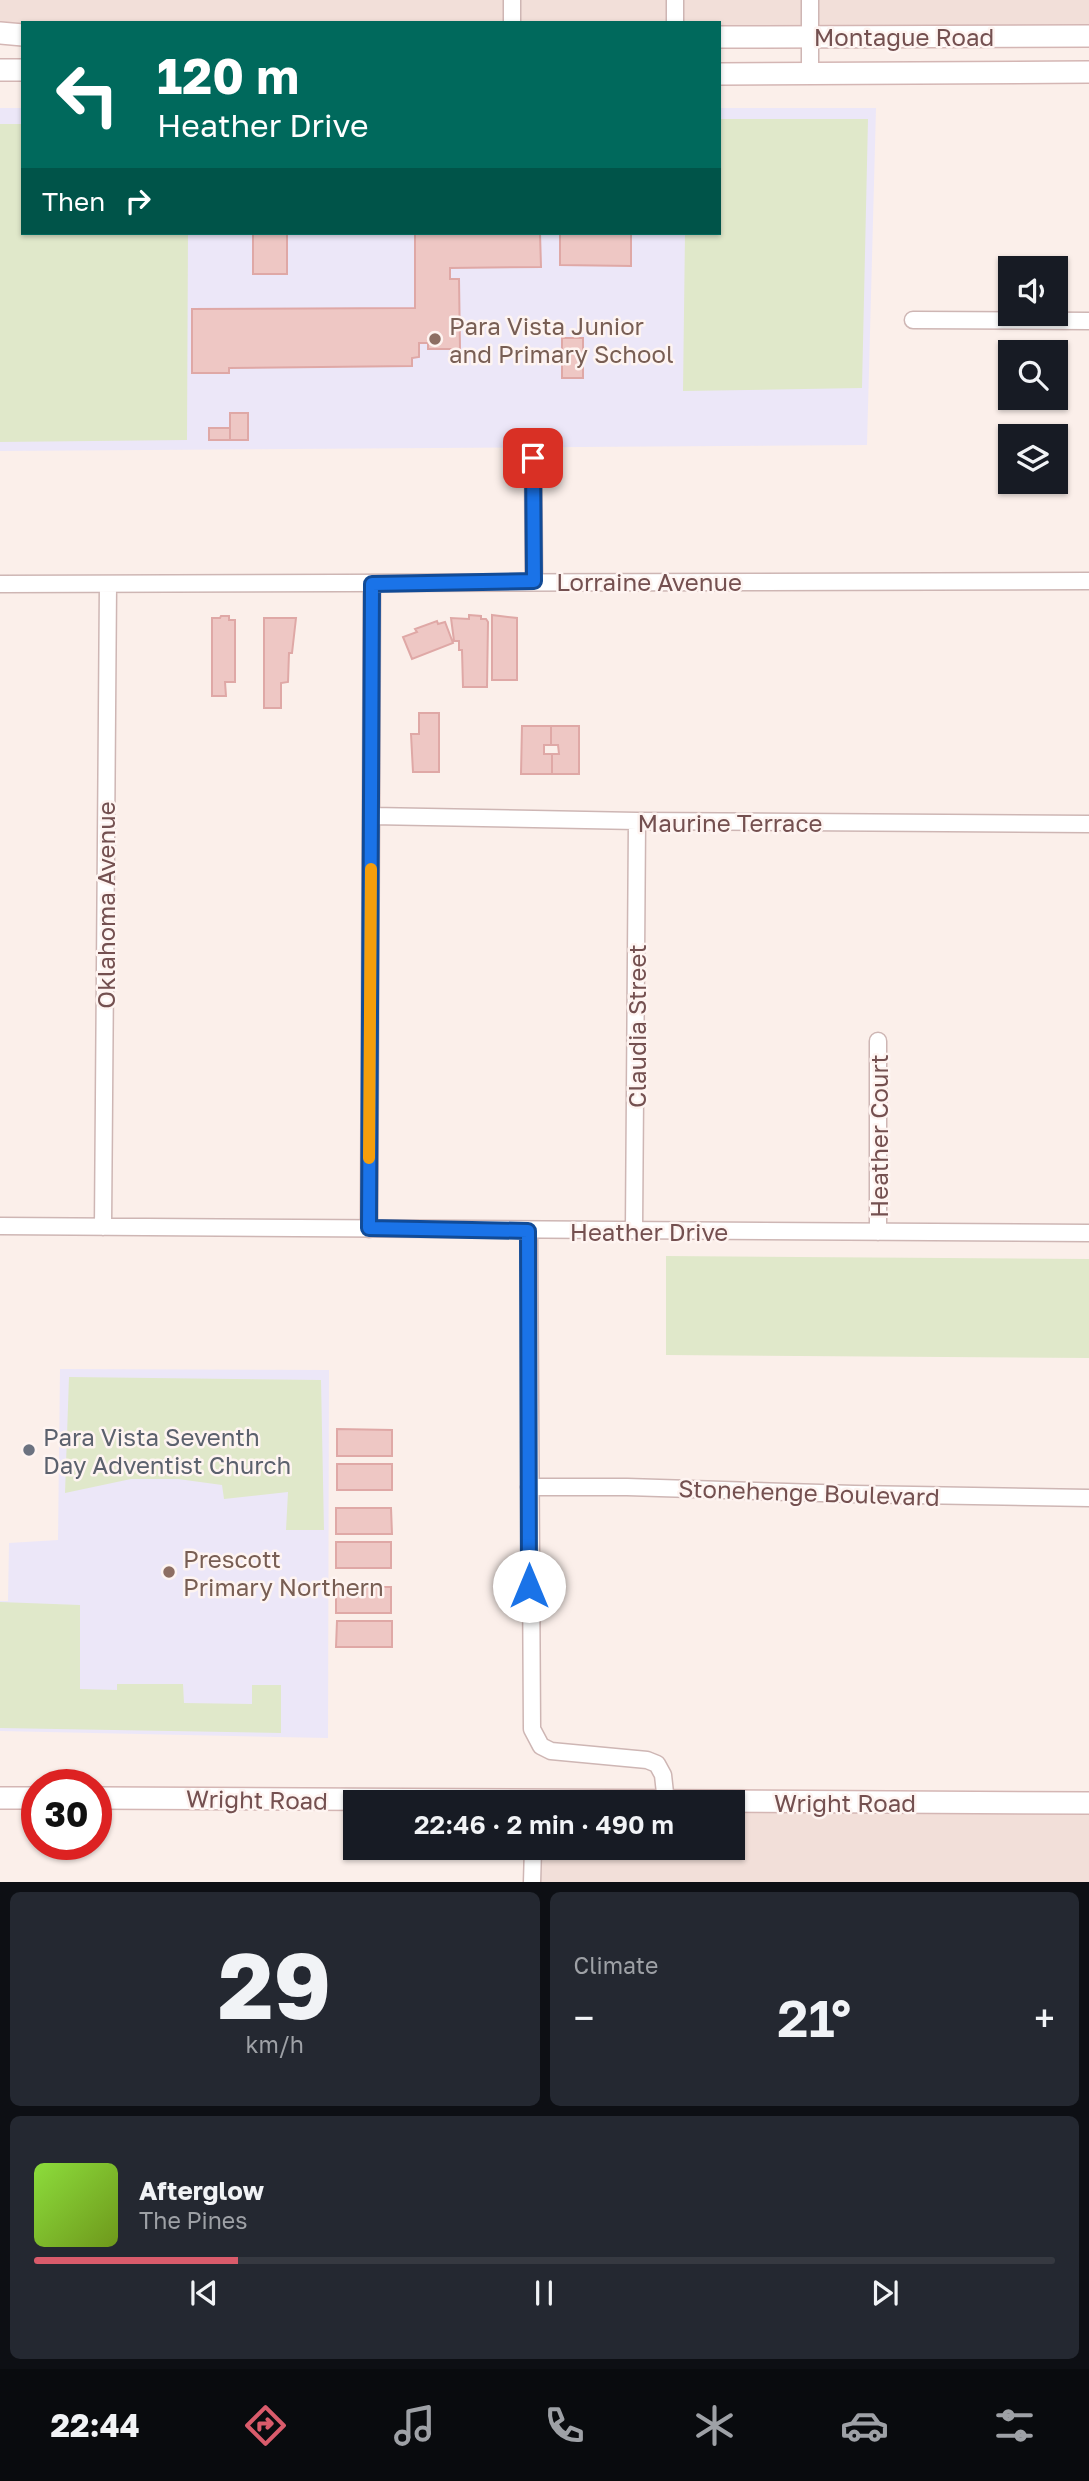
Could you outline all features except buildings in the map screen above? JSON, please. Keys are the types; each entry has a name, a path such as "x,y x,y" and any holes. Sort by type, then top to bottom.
{"main road":[{"path":"0,33 21,35"},
{"name":"Montague Road","path":"721,37 1089,36"},
{"path":"0,70 21,70"},
{"name":"Montague Road","path":"721,74 1089,72"},
{"path":"0,1798 21,1798"},
{"name":"Wright Road","path":"112,1798 343,1800"},
{"name":"Wright Road","path":"745,1802 1089,1803"}],"street":[{"path":"512,0 512,21"},
{"path":"675,0 675,21"},
{"path":"810,0 810,74"},
{"path":"914,320 1089,321"},
{"path":"533,458 534,581"},
{"name":"Lorraine Avenue","path":"0,584 1089,582"},
{"name":"Oklahoma Avenue","path":"103,1227 108,584"},
{"path":"369,1228 372,584"},
{"name":"Maurine Terrace","path":"372,816 1089,824"},
{"name":"Claudia Street","path":"634,1230 637,821"},
{"name":"Heather Court","path":"878,1041 878,1231"},
{"name":"Heather Drive","path":"0,1226 1089,1233"},
{"path":"528,1231 532,1729 541,1746 551,1751 647,1760 657,1764 663,1775 665,1790"},
{"name":"Stonehenge Boulevard","path":"529,1487 1089,1498"},
{"path":"533,1860 533,1882"}],"shaded area":[{"path":"0,0 1089,0 1089,36 721,37 721,21 21,21 21,35 0,33"},
{"name":"Para Vista Junior and Primary School","path":"0,108 21,108 21,235 721,235 721,108 876,108 867,445 0,451"},
{"name":"Prescott Primary Northern","path":"60,1369 329,1370 328,1738 0,1731 0,1601 8,1601 9,1543 58,1540"},
{"path":"745,1812 1089,1814 1089,1882 539,1882 539,1860 745,1860"}],"green space":[{"path":"721,119 868,119 862,388 683,391 685,235 721,235"},
{"path":"0,124 21,124 21,235 188,235 187,440 0,442"},
{"path":"666,1256 1089,1259 1089,1358 666,1355"},
{"path":"69,1377 321,1380 324,1530 286,1530 288,1492 224,1499 222,1485 178,1479 131,1479 65,1493"},
{"path":"0,1602 80,1605 80,1689 117,1690 117,1684 183,1684 184,1703 252,1704 252,1685 281,1685 281,1733 0,1728"}],"slow traffic":[{"path":"369,1158 371,869"}],"place":[{"name":"Para Vista Junior and Primary School","path":"435,339"},
{"name":"Para Vista Seventh Day Adventist Church","path":"29,1450"},
{"name":"Prescott Primary Northern","path":"169,1572"}],"route":[{"path":"529,1586 528,1231 369,1228 372,584 534,581 533,458"}]}
